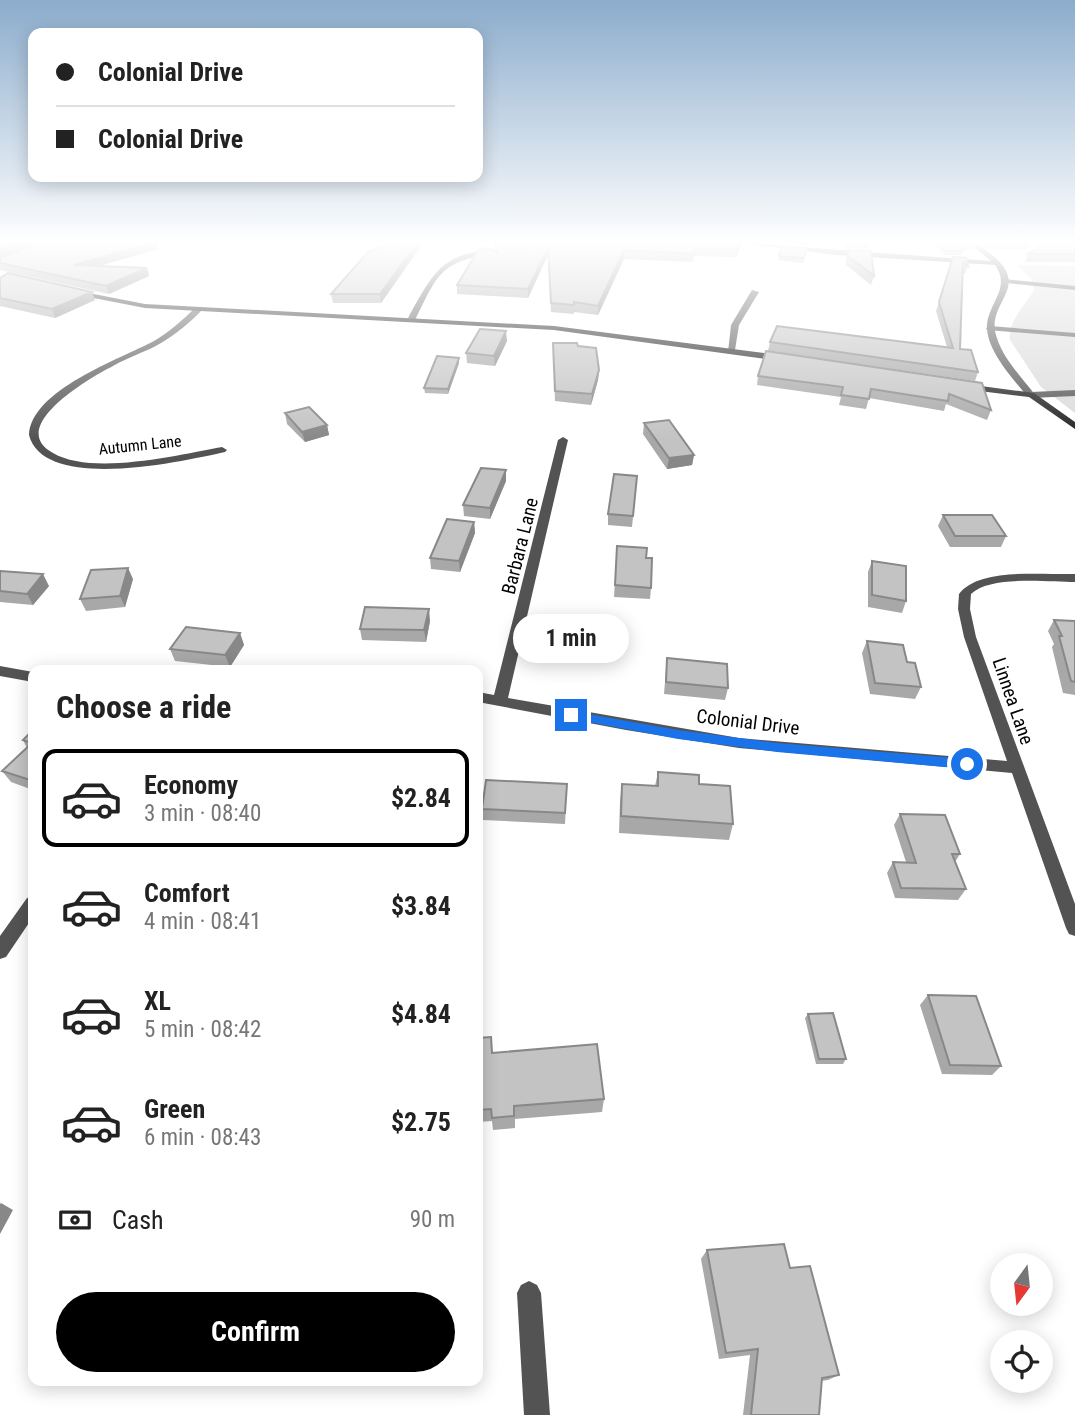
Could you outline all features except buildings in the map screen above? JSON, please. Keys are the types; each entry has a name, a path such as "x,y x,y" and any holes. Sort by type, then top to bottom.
{"street":[{"path":"185,308 412,318 554,328 796,360"},
{"path":"412,318 417,308"},
{"path":"731,350 735,325 745,308"},
{"path":"999,308 990,328 1000,350 1031,395 1075,426"},
{"name":"Autumn Lane","path":"199,309 162,339 108,365 67,392 42,413 35,426 34,437 39,446 52,456 94,466 132,464 222,450"},
{"path":"990,328 1075,335"},
{"path":"958,386 1031,395 1075,393"},
{"name":"Barbara Lane","path":"500,700 563,440"},
{"name":"Linnea Lane","path":"1075,578 984,581 965,594 965,620 1075,928"},
{"path":"0,671 28,676"},
{"name":"Colonial Drive","path":"483,698 739,743 1016,768"},
{"path":"0,951 28,910"},
{"path":"529,1293 537,1415"}],"shaded area":[{"path":"1022,308 1075,308 1075,413 1041,387 1010,340 1014,321"}],"route":[{"path":"571,715 777,748 967,764"}]}
